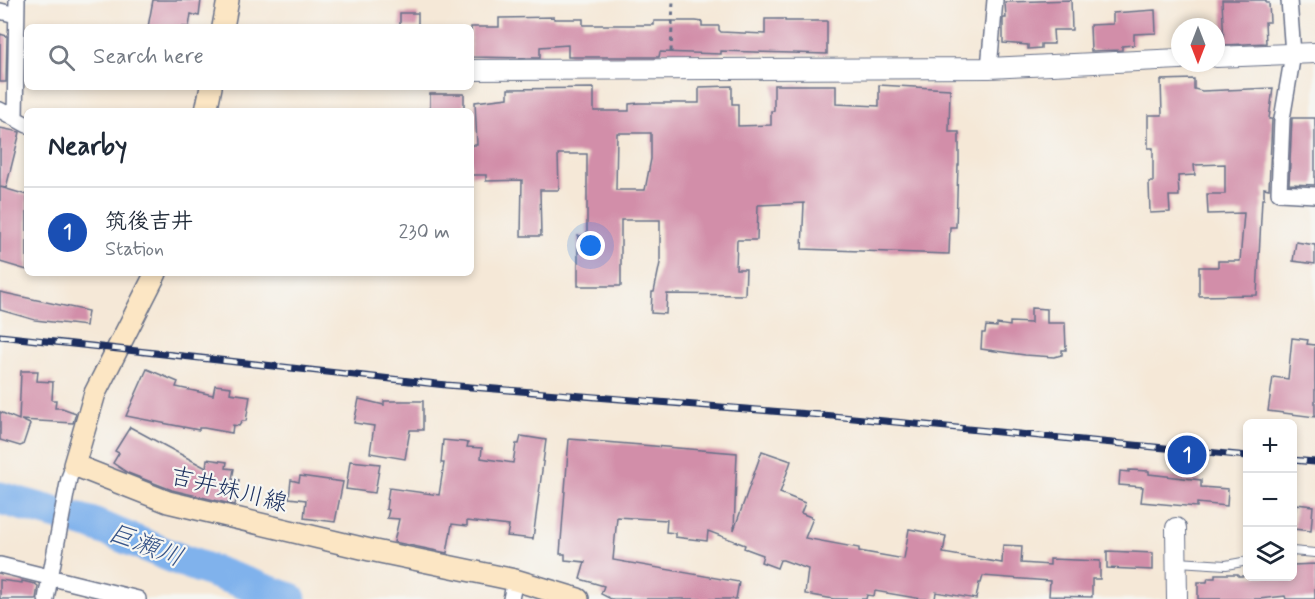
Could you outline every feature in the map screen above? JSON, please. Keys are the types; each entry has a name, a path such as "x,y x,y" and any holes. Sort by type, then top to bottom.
{"main road":[{"path":"224,24 228,0"},
{"path":"207,108 210,90"},
{"path":"71,472 95,393 154,276"},
{"name":"吉井妹川線","path":"71,472 168,502 370,550 513,590 578,599"}],"street":[{"path":"989,68 995,0"},
{"path":"1289,0 1293,54 1282,119 1279,193 1315,195"},
{"path":"0,11 16,8 21,121"},
{"path":"1225,57 1315,53"},
{"path":"474,70 989,68 1171,59"},
{"path":"0,110 21,121"},
{"path":"46,599 71,472"},
{"path":"1176,528 1177,599"},
{"path":"0,565 50,573 138,599"}],"lane":[{"path":"1297,551 1315,553"},
{"path":"1176,562 1226,565 1243,562"}],"path":[{"path":"671,68 673,0"}],"building":[{"path":"153,0 201,0 199,16 191,14 189,24 149,24"},
{"path":"1071,0 1072,30 1053,30 1054,44 1041,44 1041,48 1028,49 1028,45 1003,43 1005,2"},
{"path":"1222,0 1266,0 1266,3 1269,3 1270,22 1265,22 1266,43 1225,45 1225,18 1223,18"},
{"path":"1155,10 1156,33 1134,34 1134,45 1122,46 1122,50 1091,51 1090,25 1113,24 1113,13"},
{"path":"400,13 418,13 418,24 400,24"},
{"path":"499,18 583,19 583,25 654,25 654,21 696,21 702,22 702,26 719,26 721,32 765,34 765,19 827,21 827,54 721,51 721,54 660,52 659,57 568,57 568,45 540,47 540,58 474,57 474,27 499,27"},
{"path":"0,34 7,36 6,82 0,82"},
{"path":"1194,79 1194,89 1202,91 1273,88 1269,119 1272,119 1269,189 1264,188 1264,199 1262,199 1257,295 1199,296 1199,267 1218,267 1218,261 1240,261 1244,213 1208,214 1207,194 1225,194 1225,164 1194,165 1195,175 1178,176 1179,196 1169,196 1170,212 1150,213 1149,182 1153,182 1153,148 1148,148 1148,115 1162,115 1161,80"},
{"path":"774,85 836,85 836,104 879,106 879,85 950,89 949,132 959,132 959,165 956,227 950,227 949,254 802,249 804,203 758,205 757,240 737,240 736,269 746,269 745,295 667,294 666,314 651,313 652,292 654,292 660,263 660,220 621,220 621,286 578,286 578,236 587,236 587,154 558,154 559,190 540,190 541,236 521,236 522,180 486,181 486,175 474,175 474,145 477,145 475,102 508,98 508,89 594,88 594,111 629,111 629,104 699,103 699,87 732,86 732,104 738,104 738,126 771,125 771,111 774,111","holes":["617,133 651,133 651,159 645,190 616,190"]},
{"path":"430,94 464,94 464,108 430,108"},
{"path":"1292,118 1315,118 1315,185 1289,184"},
{"path":"0,128 20,132 6,188 0,187"},
{"path":"0,187 24,194 24,269 0,262"},
{"path":"1296,242 1315,245 1315,264 1293,261"},
{"path":"0,292 88,311 86,326 35,320 0,310"},
{"path":"1031,308 1047,309 1047,323 1065,323 1066,350 1062,350 1062,355 1054,357 1025,355 981,349 982,333 985,333 986,326 997,327 997,324 1010,326 1010,322 1031,323"},
{"path":"1292,338 1308,340 1307,344 1315,345 1315,417 1268,411 1273,377 1288,379"},
{"path":"147,369 178,382 176,387 213,395 215,385 231,387 230,393 250,396 246,421 242,421 239,426 233,425 232,433 204,428 199,428 199,430 126,416"},
{"path":"21,371 38,371 37,381 53,382 52,400 56,400 55,408 76,413 73,423 21,420 30,424 23,445 20,446 0,440 0,412 19,420"},
{"path":"359,399 384,405 384,401 423,401 423,430 410,430 405,459 370,453 374,426 354,423"},
{"path":"130,427 206,468 207,459 227,462 226,468 234,469 232,479 239,480 235,505 172,490 128,473 113,463 119,453 115,451"},
{"path":"521,436 546,440 533,539 507,536 509,526 467,521 467,526 452,524 447,553 394,542 399,519 387,518 389,488 439,495 444,463 441,463 443,440 468,443 467,447 482,448 481,458 513,463 516,444 519,444"},
{"path":"569,439 737,453 734,530 762,451 791,461 780,493 805,503 801,513 813,518 805,538 904,559 909,529 946,536 943,553 1002,563 1003,545 1022,546 1021,563 1050,565 1050,559 1100,561 1100,579 1092,579 1092,597 1049,596 1050,581 983,576 976,599 936,592 935,599 922,599 875,591 874,596 867,595 866,599 834,599 805,594 808,569 783,560 780,560 777,568 761,562 763,555 744,548 745,545 708,531 707,541 675,537 675,533 666,532 667,520 617,517 613,560 739,582 736,599 611,599 601,594 604,586 580,579 585,562 565,560 565,554 560,554"},
{"path":"350,461 380,464 375,493 346,489"},
{"path":"1129,470 1201,480 1201,487 1228,489 1227,506 1197,503 1197,507 1141,502 1143,487 1119,485 1120,471 1129,472"},
{"path":"300,476 343,482 335,522 304,518 306,500 289,498 291,480 299,482"},
{"path":"1297,504 1313,506 1311,531 1297,529"},
{"path":"1107,551 1153,553 1153,570 1107,568"},
{"path":"1315,564 1315,599 1286,599 1285,596 1259,599 1198,599 1198,582 1207,582 1208,578 1215,578 1215,574 1238,574 1238,576 1243,576 1243,581 1297,581 1297,565"},
{"path":"0,580 35,584 38,586 36,599 0,599"}],"waterway":[{"name":"巨瀬川","path":"0,498 90,523 183,561 290,599"}],"railway":[{"path":"0,336 446,385 822,415 1243,456"},
{"path":"1297,460 1315,462"}],"place":[{"name":"筑後吉井","path":"1187,455"}]}
